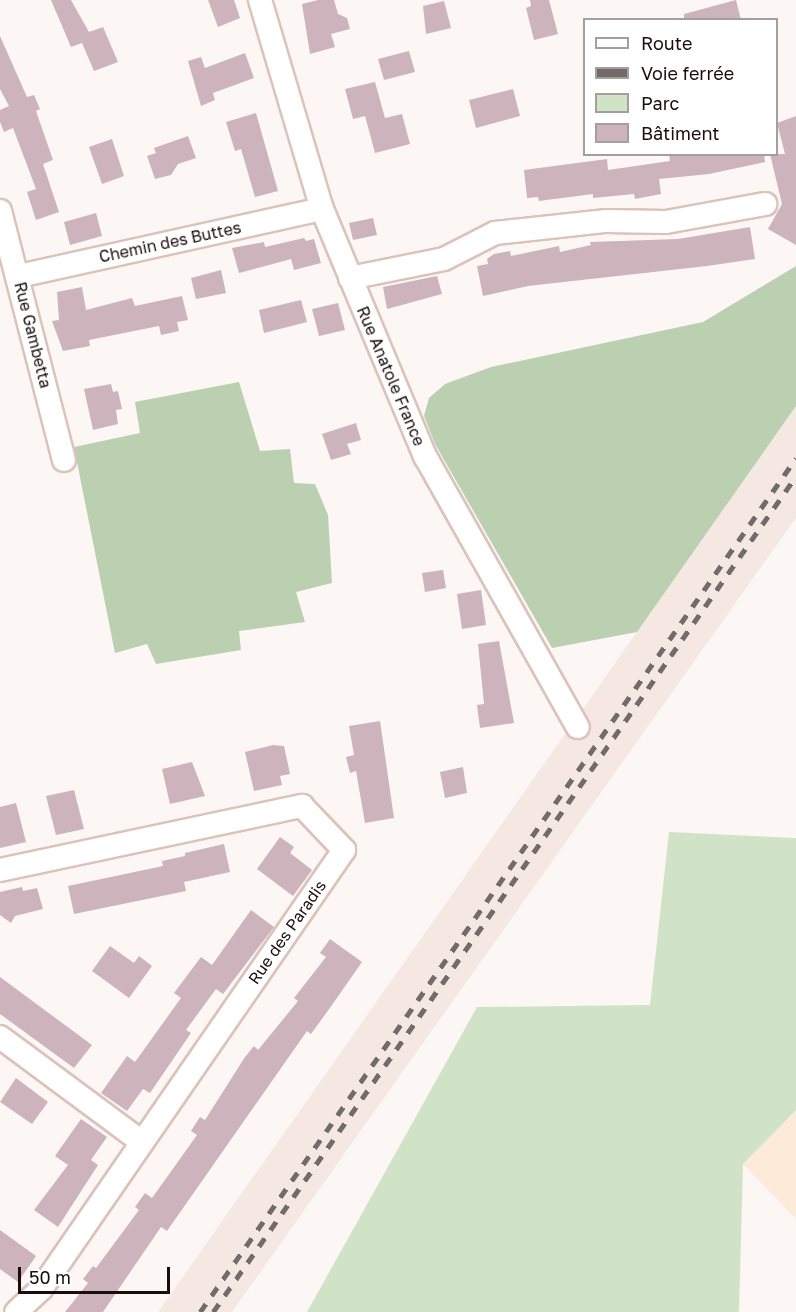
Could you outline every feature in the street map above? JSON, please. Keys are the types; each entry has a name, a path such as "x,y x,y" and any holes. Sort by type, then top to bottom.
{"street":[{"name":"Rue Anatole France","path":"260,0 322,209 425,456 578,727"},
{"path":"350,278 444,258 495,233 606,221 666,222 765,204"},
{"name":"Chemin des Buttes","path":"19,276 322,209"},
{"name":"Rue Gambetta","path":"0,211 19,276 64,460"},
{"name":"Rue des Paradis","path":"0,870 302,807 344,850 41,1289 16,1312"},
{"path":"0,1037 142,1142"}],"shaded area":[{"path":"796,406 796,518 232,1312 158,1312"},
{"path":"796,1110 796,1219 743,1164"}],"green space":[{"path":"796,266 796,406 637,632 552,648 435,444 424,416 429,398 445,384 491,367 703,322"},
{"path":"239,382 260,451 290,449 294,483 315,484 328,515 332,583 296,592 305,622 239,631 241,650 156,664 147,644 115,653 74,447 140,433 135,402"},
{"path":"669,832 796,838 796,1110 743,1164 739,1312 307,1312 477,1007 650,1005"}],"building":[{"path":"51,0 71,0 89,32 103,27 118,62 94,71 82,43 71,47"},
{"path":"208,0 234,0 240,18 218,27"},
{"path":"318,0 334,0 338,14 347,18 350,29 331,34 335,47 310,54 302,4"},
{"path":"530,0 549,0 558,34 534,40 526,8 531,6"},
{"path":"736,0 740,18 684,18 684,14"},
{"path":"444,1 451,28 426,34 423,6"},
{"path":"0,36 27,97 34,95 40,109 36,111 53,160 43,164 59,212 36,220 27,192 36,189 13,128 4,132 0,122 0,110 9,106 0,89"},
{"path":"409,51 415,72 384,80 378,59"},
{"path":"245,53 254,78 213,93 215,100 201,106 188,61 201,57 205,68"},
{"path":"375,82 385,118 402,114 410,144 375,153 365,116 353,119 345,89"},
{"path":"513,89 520,116 476,128 469,100"},
{"path":"256,113 278,191 255,197 241,149 235,151 226,122"},
{"path":"796,116 796,245 768,229 782,204 770,156 785,154 778,123"},
{"path":"188,136 196,158 178,164 171,175 155,179 147,156 156,153 154,148"},
{"path":"112,139 124,176 102,184 89,147"},
{"path":"669,156 764,156 765,162 709,174 659,179 661,194 635,199 634,194 593,198 593,194 539,201 538,197 527,198 524,170 607,159 608,170 670,161"},
{"path":"96,213 102,236 70,245 64,222"},
{"path":"373,218 377,235 353,240 349,223"},
{"path":"750,227 755,259 707,266 528,286 483,296 477,266 488,264 487,259 494,254 510,251 511,256 559,246 560,252 591,245 590,242 678,239"},
{"path":"304,238 306,241 314,239 321,263 294,270 291,259 239,273 232,248 264,242 265,247"},
{"path":"221,270 226,293 196,299 191,278"},
{"path":"437,276 442,294 387,309 383,287"},
{"path":"82,287 86,310 132,298 135,306 182,296 188,320 177,322 179,331 161,335 159,326 89,340 90,346 63,351 52,321 59,320 57,292"},
{"path":"301,300 307,322 264,333 259,310"},
{"path":"338,303 345,330 319,336 312,309"},
{"path":"111,384 113,392 118,391 122,409 116,410 118,424 93,430 84,389"},
{"path":"356,423 361,440 347,444 351,454 331,460 322,434"},
{"path":"443,570 446,588 425,592 422,573"},
{"path":"481,590 486,625 462,629 457,594"},
{"path":"499,641 514,723 480,728 477,705 484,704 478,644"},
{"path":"380,721 394,818 365,823 356,771 350,773 346,757 354,755 349,726"},
{"path":"273,745 284,746 290,774 280,776 282,785 254,791 245,752"},
{"path":"192,762 205,796 170,804 162,769"},
{"path":"463,767 467,793 445,798 440,772"},
{"path":"74,790 84,829 56,835 46,796"},
{"path":"16,803 26,842 0,848 0,807"},
{"path":"280,837 294,847 290,853 312,870 293,896 257,869"},
{"path":"224,844 230,872 184,882 186,891 74,914 68,886 163,866 162,861"},
{"path":"22,887 23,891 37,888 43,909 15,916 11,923 0,915 0,892"},
{"path":"251,910 274,927 223,994 216,989 186,1030 191,1033 150,1093 143,1089 127,1111 101,1093 127,1056 135,1062 181,998 174,993 201,957 212,965"},
{"path":"330,939 362,962 332,1005 311,1034 307,1031 167,1231 161,1227 103,1312 65,1312 88,1283 83,1279 93,1266 96,1268 139,1210 135,1207 145,1193 152,1198 197,1135 191,1131 200,1117 205,1120 245,1057 254,1046 258,1050 298,1001 294,998 326,957 320,953"},
{"path":"110,946 134,963 139,956 152,966 129,998 92,971"},
{"path":"0,977 92,1045 74,1068 0,1014"},
{"path":"16,1078 48,1102 32,1124 0,1102"},
{"path":"81,1119 107,1137 91,1160 98,1165 58,1227 34,1210 68,1165 55,1156"},
{"path":"0,1230 36,1256 18,1282 0,1269"}],"railway":[{"path":"200,1312 796,458"},
{"path":"213,1312 796,476"}]}
